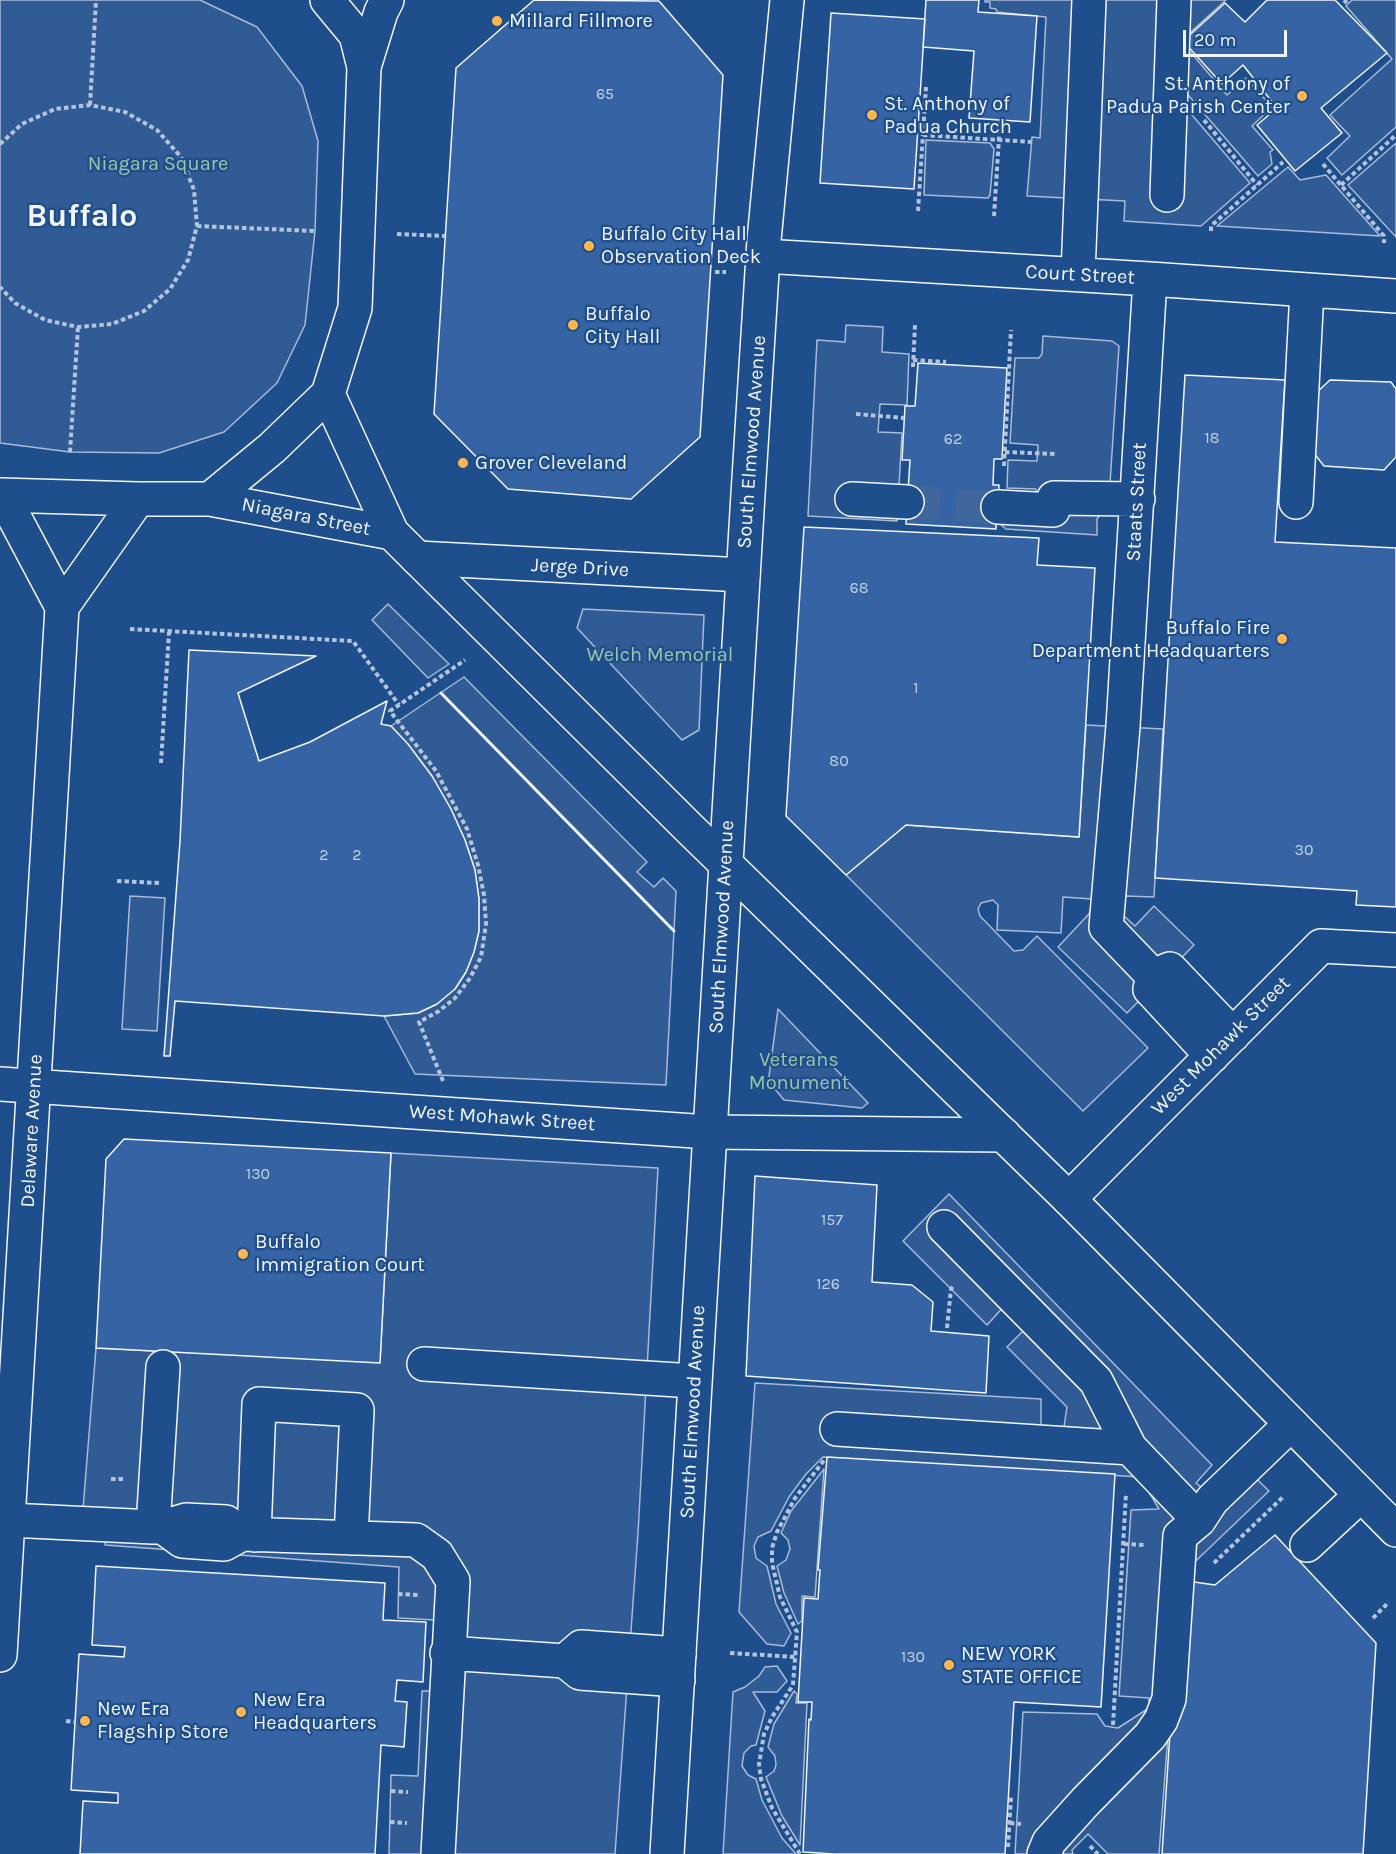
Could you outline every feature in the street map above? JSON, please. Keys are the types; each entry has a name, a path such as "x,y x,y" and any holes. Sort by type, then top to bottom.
{"main road":[{"path":"327,0 356,35 364,67"},
{"path":"138,499 62,607 2,495 210,499 272,448 328,394 355,308 364,67 387,0"},
{"name":"South Elmwood Avenue","path":"667,1854 763,256 788,0"},
{"path":"1078,274 1089,0"},
{"path":"1167,195 1174,0"},
{"name":"Court Street","path":"763,256 1078,274 1396,296"},
{"name":"Staats Street","path":"1150,279 1123,726 1106,927 1153,976 1150,989 1222,1045"},
{"path":"1296,502 1307,290"},
{"name":"Niagara Street","path":"328,394 392,533"},
{"name":"Niagara Street","path":"210,499 392,533"},
{"path":"852,499 907,502"},
{"path":"998,507 1138,500"},
{"path":"392,533 1069,1199 1396,1530"},
{"name":"Jerge Drive","path":"417,558 743,575"},
{"name":"Delaware Avenue","path":"0,1646 9,1520 6,1452 9,1354 35,1086 62,607"},
{"name":"West Mohawk Street","path":"1069,1199 1321,946 1396,950"},
{"name":"West Mohawk Street","path":"0,1084 709,1132 1004,1135"},
{"path":"944,1227 1096,1381 1130,1448 1199,1520"},
{"path":"424,1364 694,1381"},
{"path":"158,1527 163,1367"},
{"path":"248,1534 259,1404 357,1410 351,1538"},
{"path":"1044,1854 1049,1842 1150,1736 1161,1720 1168,1700 1180,1536 1199,1520 1212,1500 1299,1432"},
{"path":"831,1443 1130,1448"},
{"path":"1307,1545 1361,1495"},
{"path":"9,1520 158,1527 182,1541 224,1545 248,1534 416,1540 437,1554 453,1581 447,1653 438,1854"},
{"path":"447,1653 565,1661 580,1673 678,1667"}],"path":[{"path":"90,105 96,0"},
{"path":"918,211 926,87"},
{"path":"0,144 22,124 55,109 90,105 125,112 157,130 181,158 194,190 197,226 188,260 170,289 144,311 112,324 78,327 45,320 15,303 0,287"},
{"path":"1198,113 1257,184"},
{"path":"994,216 1000,122"},
{"path":"923,135 1031,142"},
{"path":"1341,185 1396,135"},
{"path":"1211,231 1211,226 1283,162"},
{"path":"1323,164 1384,236 1384,243"},
{"path":"197,226 315,231"},
{"path":"397,234 446,236"},
{"path":"715,272 726,272"},
{"path":"913,367 915,325"},
{"path":"70,452 78,327"},
{"path":"1004,466 1011,330"},
{"path":"914,360 946,362"},
{"path":"856,414 904,418"},
{"path":"1005,452 1056,454"},
{"path":"130,629 353,641 399,705"},
{"path":"161,763 169,632"},
{"path":"446,1088 419,1022 439,1011 455,998 470,978 481,957 486,924 484,895 467,829 436,771 390,711 465,660"},
{"path":"117,880 159,883"},
{"path":"947,1328 951,1289"},
{"path":"800,1854 772,1808 761,1779 759,1764 764,1734 793,1685 797,1632 780,1597 772,1563 772,1548 777,1532 795,1498 831,1443"},
{"path":"1113,1728 1127,1487"},
{"path":"1209,1568 1283,1497"},
{"path":"1373,1618 1389,1602"},
{"path":"730,1653 795,1657"},
{"path":"66,1721 75,1722"},
{"path":"1008,1854 1011,1797"},
{"path":"1010,1823 1017,1823"}],"shaded area":[{"name":"Niagara Square","path":"0,0 200,0 257,27 302,86 318,141 315,231 305,325 277,383 224,432 159,453 70,452 0,443"},
{"path":"985,0 1226,0 1181,41 1227,95 1246,78 1272,107 1252,126 1273,150 1270,152 1272,164 1258,176 1182,88 1181,102 1250,183 1201,226 1124,221 1125,201 1027,196 1032,137 1040,138 1046,17 997,12 996,9 990,8 990,2 985,2"},
{"path":"1352,0 1396,0 1396,127 1342,175 1327,158 1350,136 1330,115 1392,59 1346,6"},
{"path":"926,140 990,143 994,149 988,198 924,195"},
{"path":"1396,143 1396,237 1348,185"},
{"path":"1288,167 1300,180 1326,175 1380,236 1217,226"},
{"path":"846,325 883,327 882,352 909,354 907,405 880,404 878,432 902,433 897,521 808,516 817,340 845,342"},
{"path":"1043,336 1112,341 1119,346 1108,514 1100,515 1097,519 1097,535 1006,529 1000,524 1002,492 1036,493 1036,489 1007,488 1008,460 1037,461 1038,445 1010,443 1015,358 1039,358 1042,354"},
{"path":"388,604 449,664 428,678 372,620"},
{"name":"Welch Memorial","path":"583,609 704,615 699,730 682,740 577,628"},
{"path":"464,677 647,862 637,872 654,887 663,878 676,891 666,1085 415,1074 384,1016 418,1013 437,1004 455,989 466,972 479,931 479,899 475,870 465,840 432,776 391,726"},
{"path":"1086,725 1163,729 1154,897 1125,896 1124,916 1135,926 1154,906 1194,945 1127,1013 1058,947 1088,915 1092,909 1092,899 1063,897 1061,933 997,930 998,905 993,900 981,903 978,909 980,916 1014,951 1023,950 1037,936 1148,1048 1083,1111 846,875 906,825 1079,837"},
{"path":"130,896 165,898 157,1031 122,1029"},
{"name":"Veterans Monument","path":"778,1009 868,1103 862,1108 784,1100 774,1088 769,1076"},
{"path":"391,1153 658,1168 638,1533 615,1854 389,1854 391,1775 418,1776 422,1691 431,1691 435,1620 398,1618 399,1567 105,1545 108,1511 83,1509 96,1348 380,1362"},
{"path":"949,1194 1212,1465 1196,1483 1206,1491 1237,1460 1269,1491 1180,1576 1159,1854 1108,1854 1088,1834 1072,1850 1073,1854 1015,1854 1023,1712 1097,1714 1105,1726 1118,1728 1149,1708 1149,1698 1119,1696 1131,1510 1159,1509 1140,1477 823,1457 806,1474 789,1497 771,1531 758,1537 754,1546 756,1558 767,1566 776,1604 791,1633 784,1646 767,1644 739,1612 755,1383 1041,1399 1041,1431 1063,1433 1067,1407 1007,1347 1028,1326 1007,1303 987,1325 903,1241"},
{"path":"824,1469 815,1597 802,1596 802,1621 798,1624 784,1593 777,1566 786,1560 790,1549 788,1540 781,1533 791,1511"},
{"path":"777,1666 787,1681 777,1692 753,1692 765,1711 756,1745 751,1746 744,1753 742,1766 748,1775 756,1779 762,1800 782,1838 796,1854 723,1854 733,1692 745,1687 759,1676 765,1667"},
{"path":"794,1691 797,1694 796,1703 807,1703 800,1845 782,1816 766,1777 774,1771 776,1765 775,1756 768,1747 774,1724"}],"building":[{"name":"Buffalo City Hall","path":"534,0 659,1 723,75 700,437 631,499 508,489 434,414 456,68"},
{"path":"926,0 979,0 978,12 1037,16 1030,122 969,118 974,51 923,47"},
{"name":"St. Anthony of Padua Parish Center","path":"1267,0 1335,0 1387,53 1321,108 1342,133 1295,171 1257,125 1277,108 1243,65 1222,84 1183,41 1225,3 1245,22"},
{"name":"St. Anthony of Padua Church","path":"831,13 925,19 914,189 820,183"},
{"path":"918,363 1007,368 1002,459 994,459 993,485 999,485 996,529 906,524 910,460 902,460 905,406 915,406"},
{"name":"Buffalo Fire Department Headquarters","path":"1185,375 1285,380 1275,542 1396,548 1396,907 1356,905 1357,891 1155,878"},
{"path":"1330,380 1391,382 1396,389 1396,457 1384,470 1324,466 1313,452 1315,394"},
{"path":"804,527 1039,538 1037,565 1095,568 1079,837 906,825 846,875 786,816"},
{"path":"189,650 316,656 238,693 259,761 310,742 387,701 381,724 391,726 432,776 451,809 475,870 479,899 479,931 474,952 466,972 455,989 437,1004 418,1013 384,1016 175,1001 170,1056 164,1056 180,841"},
{"name":"Buffalo Immigration Court","path":"124,1139 391,1153 380,1363 96,1348 106,1159"},
{"path":"755,1176 877,1185 872,1282 912,1285 933,1302 931,1331 989,1336 986,1393 746,1376"},
{"path":"827,1457 1115,1474 1101,1707 1014,1702 1005,1854 803,1852 809,1719 811,1720 812,1702 798,1702 804,1598 818,1599 820,1570 818,1570"},
{"path":"1275,1535 1376,1643 1363,1854 1162,1854 1180,1580 1215,1585"},
{"name":"New Era Headquarters","path":"96,1566 385,1583 383,1620 426,1622 423,1682 397,1680 395,1701 407,1702 404,1747 381,1745 375,1854 80,1854 83,1801 118,1803 118,1793 71,1790 79,1654 124,1657 125,1647 92,1645"}],"tunnel":[{"path":"907,502 998,507"}],"wall":[{"path":"441,693 674,931"}],"place":[{"name":"Millard Fillmore","path":"497,21"},
{"name":"St. Anthony of Padua Parish Center","path":"1302,96"},
{"name":"St. Anthony of Padua Church","path":"872,115"},
{"name":"Buffalo City Hall Observation Deck","path":"589,246"},
{"name":"Buffalo City Hall","path":"573,325"},
{"name":"Grover Cleveland","path":"463,463"},
{"name":"Buffalo Fire Department Headquarters","path":"1282,639"},
{"name":"Buffalo Immigration Court","path":"243,1254"},
{"name":"NEW YORK STATE OFFICE","path":"949,1665"},
{"name":"New Era Headquarters","path":"241,1712"},
{"name":"New Era Flagship Store","path":"85,1721"}],"district":[{"name":"Buffalo","path":"82,217"}]}
